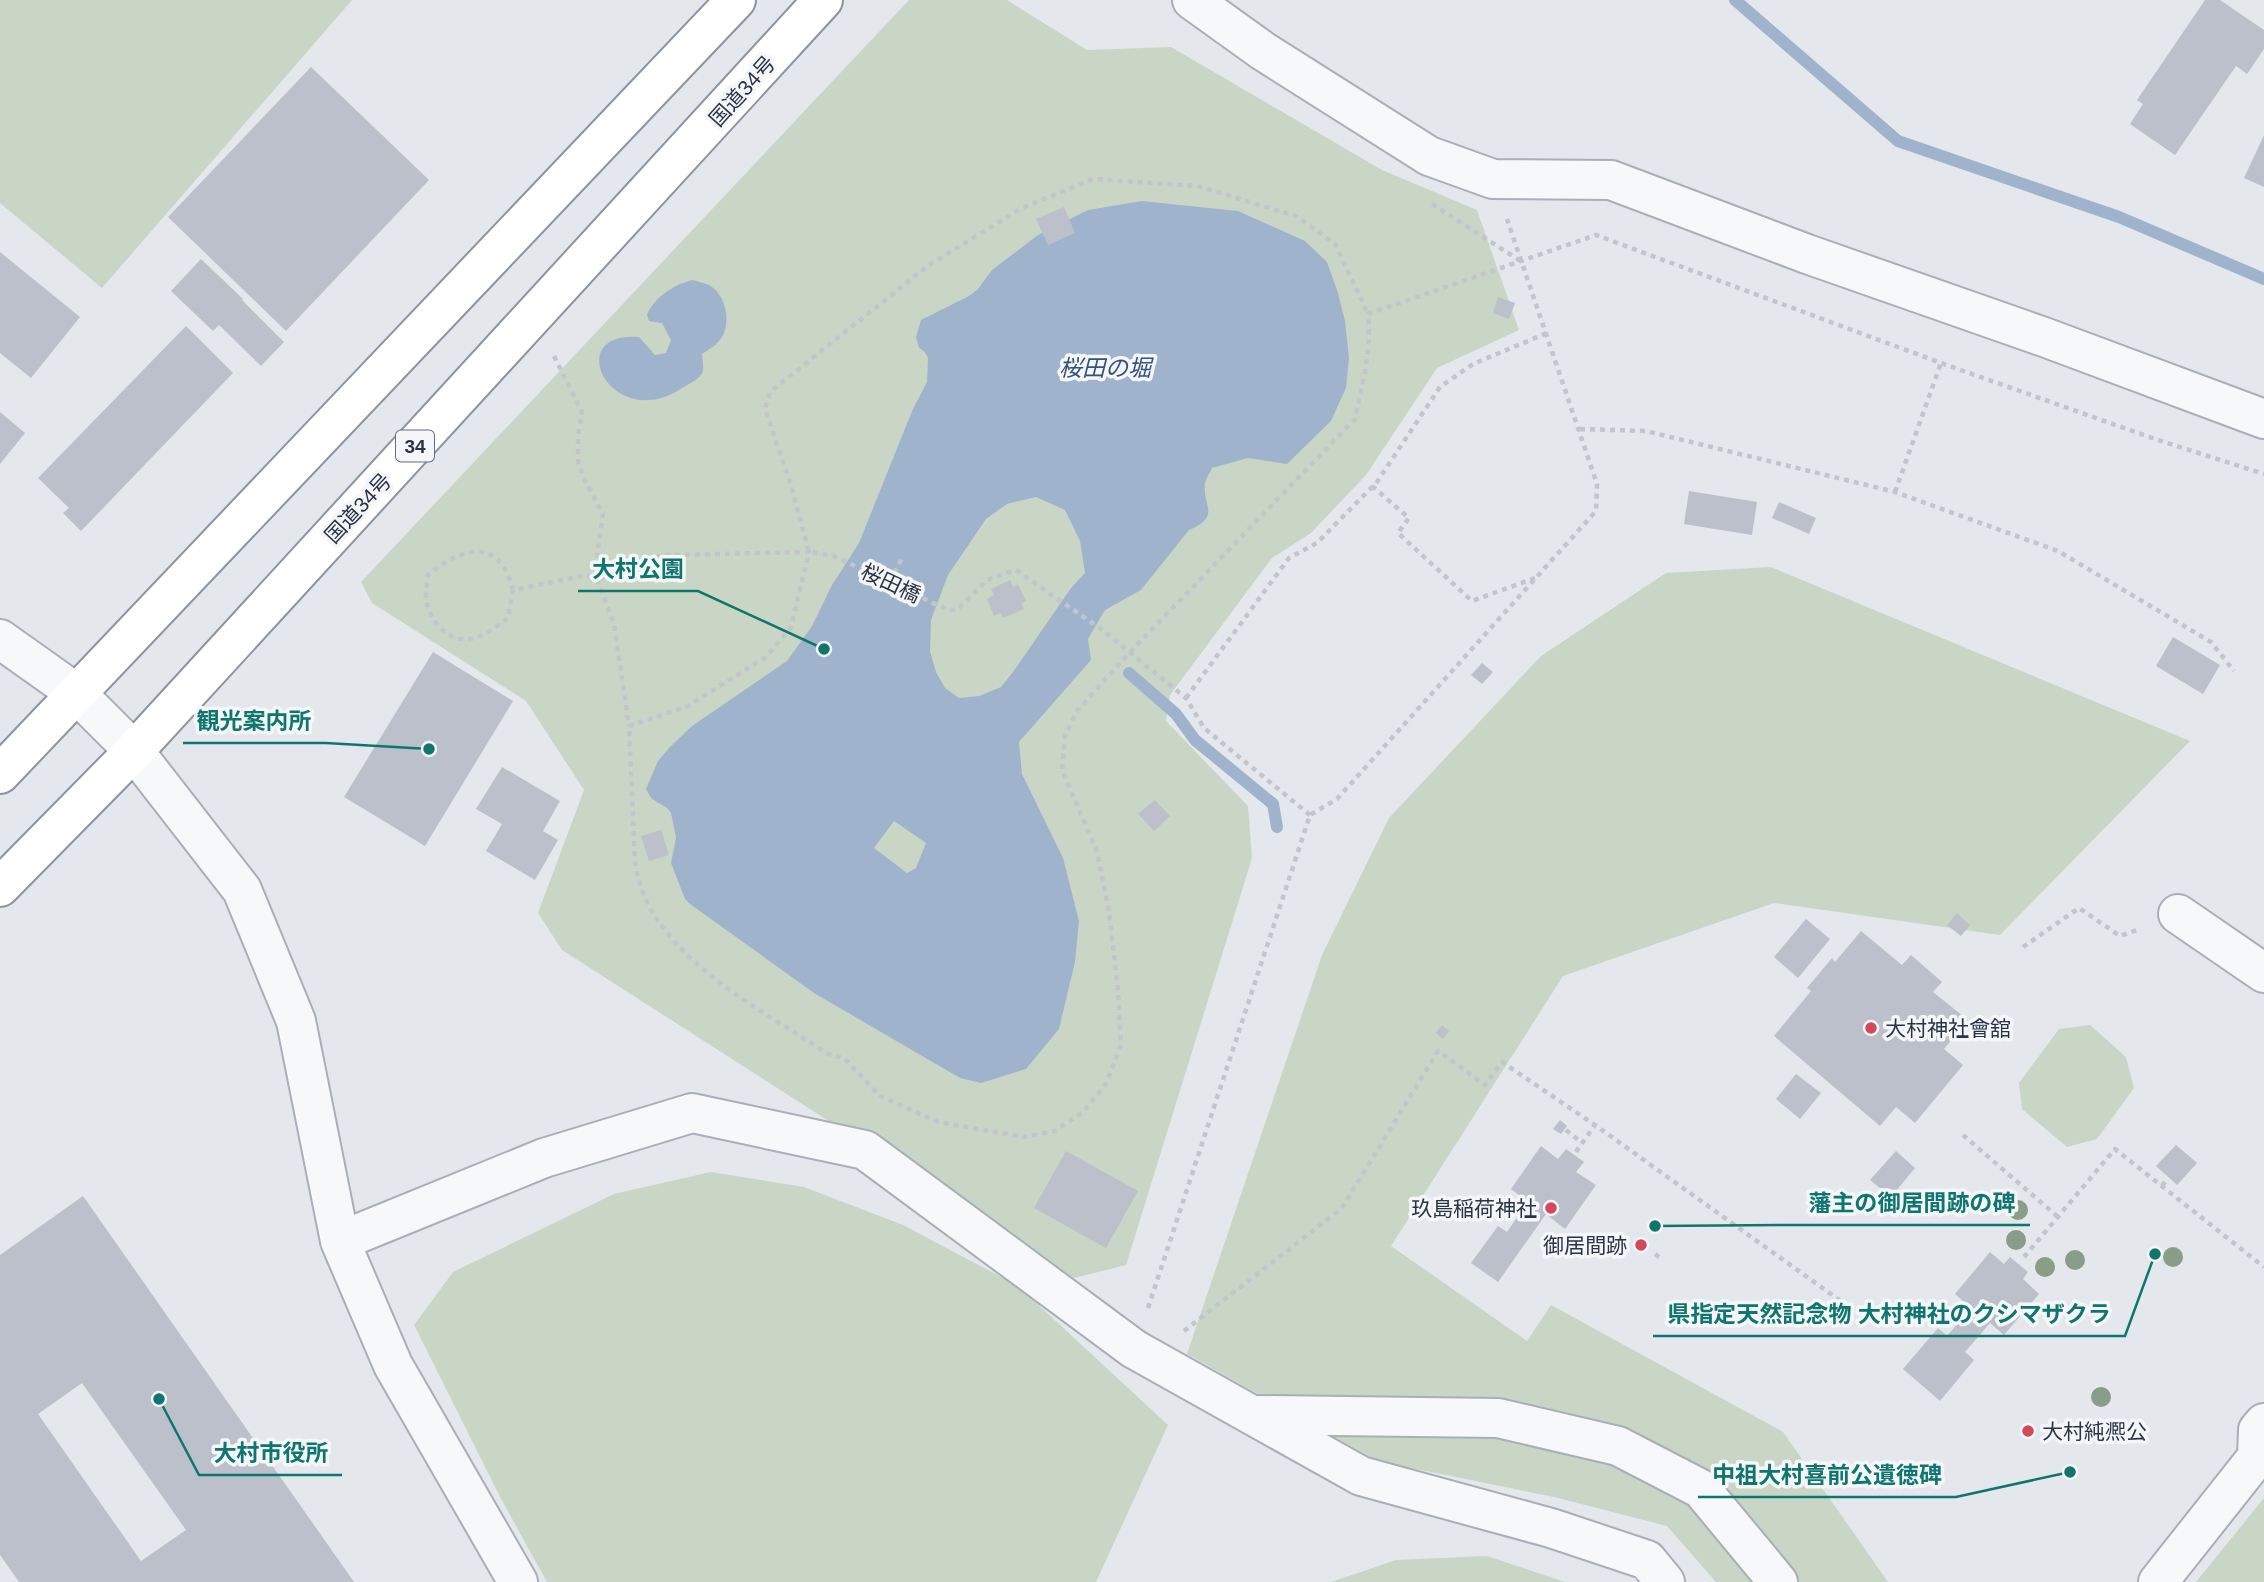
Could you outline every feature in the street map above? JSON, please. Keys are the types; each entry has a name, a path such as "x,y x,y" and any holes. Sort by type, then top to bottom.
{"highway":[{"path":"0,774 736,0"},
{"name":"国道34号","path":"0,887 134,751 823,0"}],"street":[{"path":"1192,0 1263,51 1429,156 1493,179 1611,180 1807,254 2044,337 2264,419"},
{"path":"0,639 76,693 134,751 242,890 296,1021 340,1241 393,1365 519,1582"},
{"path":"2178,914 2264,973"},
{"path":"340,1241 544,1158 692,1113 865,1150 1142,1353 1361,1476 1551,1528 1647,1560 1665,1582"},
{"path":"1256,1415 1497,1418 1618,1446 1701,1489 1778,1582"},
{"path":"2158,1582 2257,1457 2258,1430 2264,1423"}],"path":[{"path":"534,317 582,412 578,462 584,480 603,514 597,556 597,580 614,625 629,726 637,881 649,911 681,952 728,988 828,1054 844,1058 880,1096 938,1122 1023,1137 1055,1131 1083,1112 1106,1084 1121,1045 1109,912 1097,852 1062,770 1065,736 1077,711 1130,652 1355,419 1370,331 1368,314 1335,244 1296,216 1197,186 1093,179 1022,208 929,265 770,392 765,409 790,482 809,552 791,626 766,657 687,707 629,726"},
{"path":"1142,1353 1310,814 1337,799 1596,511 1597,484 1580,429 1493,179"},
{"path":"1368,314 1596,235 1941,363 2155,439 2264,474"},
{"path":"1186,698 1289,558 1317,543 1372,486 1440,387 1474,364 1547,333"},
{"path":"1895,492 1941,363"},
{"path":"1580,429 1646,431 1895,492 2058,551 2211,642 2234,671"},
{"path":"1372,486 1409,519 1398,533 1472,601 1538,576"},
{"path":"470,550 493,555 506,570 513,590 508,618 489,632 468,640 447,634 433,620 426,598 428,575 446,560 470,550"},
{"name":"桜田橋","path":"597,580 644,559 667,555 809,552 834,556 948,610 957,610 987,580 1016,570 1054,594 1130,652"},
{"path":"890,582 903,556"},
{"path":"513,590 586,575 597,580"},
{"path":"1130,652 1186,698 1205,728 1310,814"},
{"path":"2023,947 2079,908 2120,936 2178,914"},
{"path":"1142,1353 1342,1208 1438,1051 1485,1085 1502,1062 1595,1125 1842,1302"},
{"path":"1576,1152 1595,1125"},
{"path":"1566,1130 1582,1143"},
{"path":"1963,1135 2058,1217"},
{"path":"2024,1257 2115,1149 2264,1267"},
{"path":"2162,1186 2167,1179"}],"green space":[{"path":"0,0 352,0 102,288 0,203"},
{"path":"909,0 1007,0 1087,50 1171,47 1382,170 1477,210 1519,330 1437,368 1366,475 1311,533 1272,558 1170,695 1166,721 1248,806 1252,858 1126,1265 1074,1278 562,950 538,913 584,790 526,701 372,603 361,582"},
{"path":"1771,567 2190,741 2000,935 1774,903 1563,976 1391,1246 1527,1341 1551,1305 1783,1432 1888,1582 1716,1582 1667,1526 1554,1497 1377,1461 1187,1354 1322,955 1389,818 1541,656 1666,573"},
{"path":"2090,1025 2126,1057 2134,1088 2097,1139 2067,1147 2022,1109 2019,1083 2059,1029"},
{"path":"711,1172 804,1187 903,1225 1018,1286 1168,1425 1096,1582 547,1582 499,1495 414,1325 453,1272 614,1194"},
{"path":"2264,1498 2264,1582 2196,1582"},
{"path":"1487,1556 1565,1582 1331,1582 1396,1560"}],"water":[{"name":"桜田の堀","path":"1142,201 1238,211 1305,241 1327,262 1338,293 1345,321 1349,358 1346,388 1331,421 1287,464 1248,458 1212,468 1205,483 1208,515 1205,520 1189,530 1141,590 1105,610 1088,639 1091,660 1019,742 1022,774 1063,858 1079,921 1075,962 1059,1029 1026,1069 981,1083 960,1078 814,993 690,904 685,899 671,863 676,838 671,813 652,799 646,789 658,761 670,747 692,726 787,661 812,626 832,585 859,543 912,411 927,382 928,358 919,348 916,337 921,320 969,296 978,289 992,270 1038,235 1088,210","holes":["1036,497 1065,510 1080,541 1085,573 1071,588 1001,687 979,696 959,698 945,688 936,672 930,651 931,620 948,575 986,519 1007,504","894,821 926,843 916,868 907,873 874,848"]},
{"path":"693,280 715,290 724,303 727,319 720,340 702,354 702,373 679,390 654,400 633,399 615,390 604,377 599,362 603,349 615,339 639,337 655,355 666,353 671,340 662,323 649,321 647,315 654,303 666,292"}],"building":[{"path":"2205,0 2220,0 2264,30 2264,49 2247,74 2236,66 2175,155 2130,124 2143,104 2137,100"},
{"path":"311,67 429,180 286,331 168,217"},
{"path":"2264,135 2264,187 2244,178"},
{"path":"1064,207 1075,233 1048,245 1036,219"},
{"path":"0,252 80,317 31,378 0,353"},
{"path":"201,259 284,342 261,366 219,325 213,331 171,291"},
{"path":"1498,297 1515,303 1509,319 1493,313"},
{"path":"186,326 233,373 81,531 63,513 69,508 38,478"},
{"path":"0,412 25,433 0,464"},
{"path":"1689,491 1757,502 1752,535 1684,524"},
{"path":"1779,502 1816,518 1809,534 1772,518"},
{"path":"1010,580 1013,587 1018,584 1026,601 1021,603 1024,609 1003,618 1001,613 994,616 987,599 994,595 991,589"},
{"path":"2173,637 2220,665 2203,694 2156,666"},
{"path":"433,652 513,701 425,846 344,797"},
{"path":"1482,663 1493,672 1482,684 1471,675"},
{"path":"502,767 560,801 543,831 558,840 535,880 486,851 502,824 476,809"},
{"path":"1155,800 1170,816 1154,831 1138,814"},
{"path":"661,830 669,855 649,861 641,836"},
{"path":"1957,913 1970,925 1961,936 1947,925"},
{"path":"1806,919 1830,939 1798,978 1774,957"},
{"name":"大村神社會舘","path":"1861,931 1902,965 1911,955 1942,982 1933,992 1968,1020 1944,1049 1963,1065 1915,1123 1896,1107 1880,1126 1774,1036 1811,991 1807,988 1832,958 1835,962"},
{"path":"1442,1025 1449,1031 1443,1039 1436,1033"},
{"path":"1796,1074 1821,1093 1800,1119 1776,1099"},
{"path":"1560,1120 1567,1126 1561,1134 1553,1129"},
{"path":"2176,1145 2197,1163 2177,1185 2156,1166"},
{"name":"玖島稲荷神社","path":"1541,1146 1558,1159 1566,1149 1584,1162 1576,1172 1596,1185 1565,1229 1546,1214 1498,1282 1471,1263 1498,1226 1507,1232 1528,1202 1511,1189"},
{"path":"1066,1151 1138,1191 1106,1248 1034,1208"},
{"path":"1896,1151 1915,1168 1891,1197 1870,1180"},
{"path":"83,1196 354,1582 19,1582 0,1555 0,1255","holes":["82,1383 186,1530 141,1561 38,1414"]},
{"path":"1990,1252 2004,1264 2010,1257 2028,1272 2023,1279 2039,1294 2004,1335 1990,1323 1965,1352 1974,1360 1940,1401 1903,1369 1938,1328 1947,1336 1971,1308 1955,1294"}],"waterway":[{"path":"1735,0 1898,141 2119,217 2264,279"},
{"path":"1129,673 1176,714 1195,740 1273,804 1277,827"}],"place":[{"name":"大村公園","path":"824,649"},
{"name":"観光案内所","path":"429,749"},
{"name":"大村神社會舘","path":"1871,1028"},
{"name":"玖島稲荷神社","path":"1551,1208"},
{"name":"藩主の御居間跡の碑","path":"1655,1226"},
{"name":"御居間跡","path":"1641,1245"},
{"name":"県指定天然記念物 大村神社のクシマザクラ","path":"2155,1254"},
{"name":"大村市役所","path":"159,1399"},
{"name":"大村純凞公","path":"2028,1431"},
{"name":"中祖大村喜前公遺徳碑","path":"2070,1472"}]}
